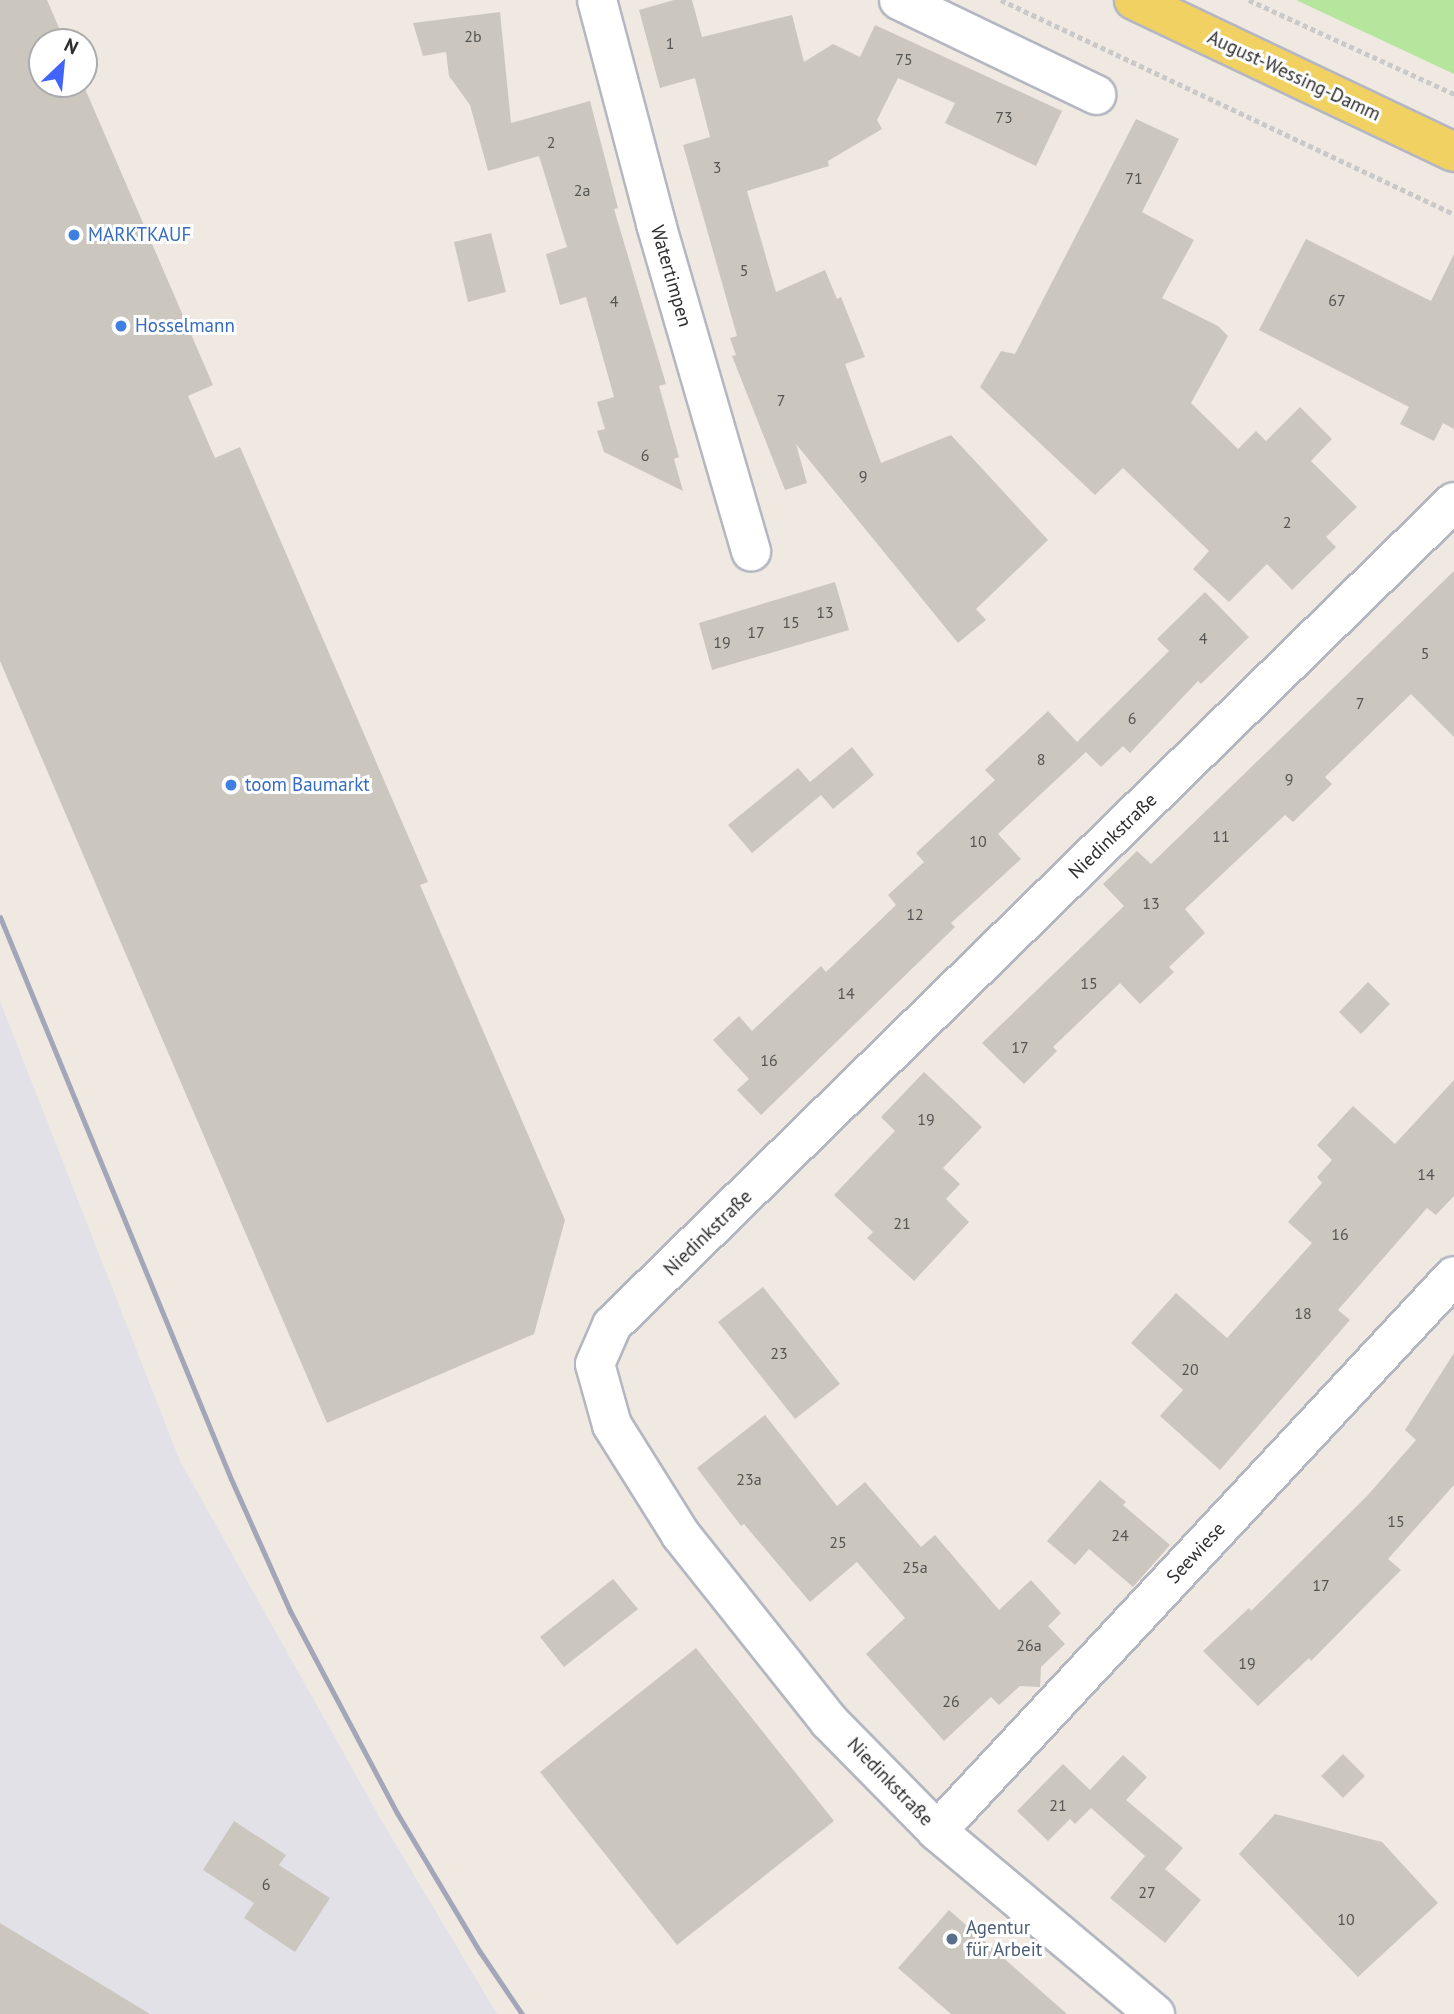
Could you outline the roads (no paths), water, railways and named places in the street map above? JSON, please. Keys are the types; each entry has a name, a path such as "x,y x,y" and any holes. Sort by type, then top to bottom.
{"main road":[{"name":"August-Wessing-Damm","path":"1134,0 1454,152"}],"street":[{"name":"Watertimpen","path":"597,0 656,224 751,551"},
{"path":"899,0 1096,95"},
{"name":"Niedinkstraße","path":"1154,2014 937,1831 829,1720 681,1535 612,1425 595,1364 612,1325 1454,502"},
{"name":"Seewiese","path":"937,1831 1454,1276"}],"railway":[{"path":"0,917 231,1479 290,1611 397,1813 480,1952 522,2014"}],"place":[{"name":"MARKTKAUF","path":"74,235"},
{"name":"Hosselmann","path":"121,326"},
{"name":"toom Baumarkt","path":"231,785"},
{"name":"Agentur für Arbeit","path":"952,1939"}]}
